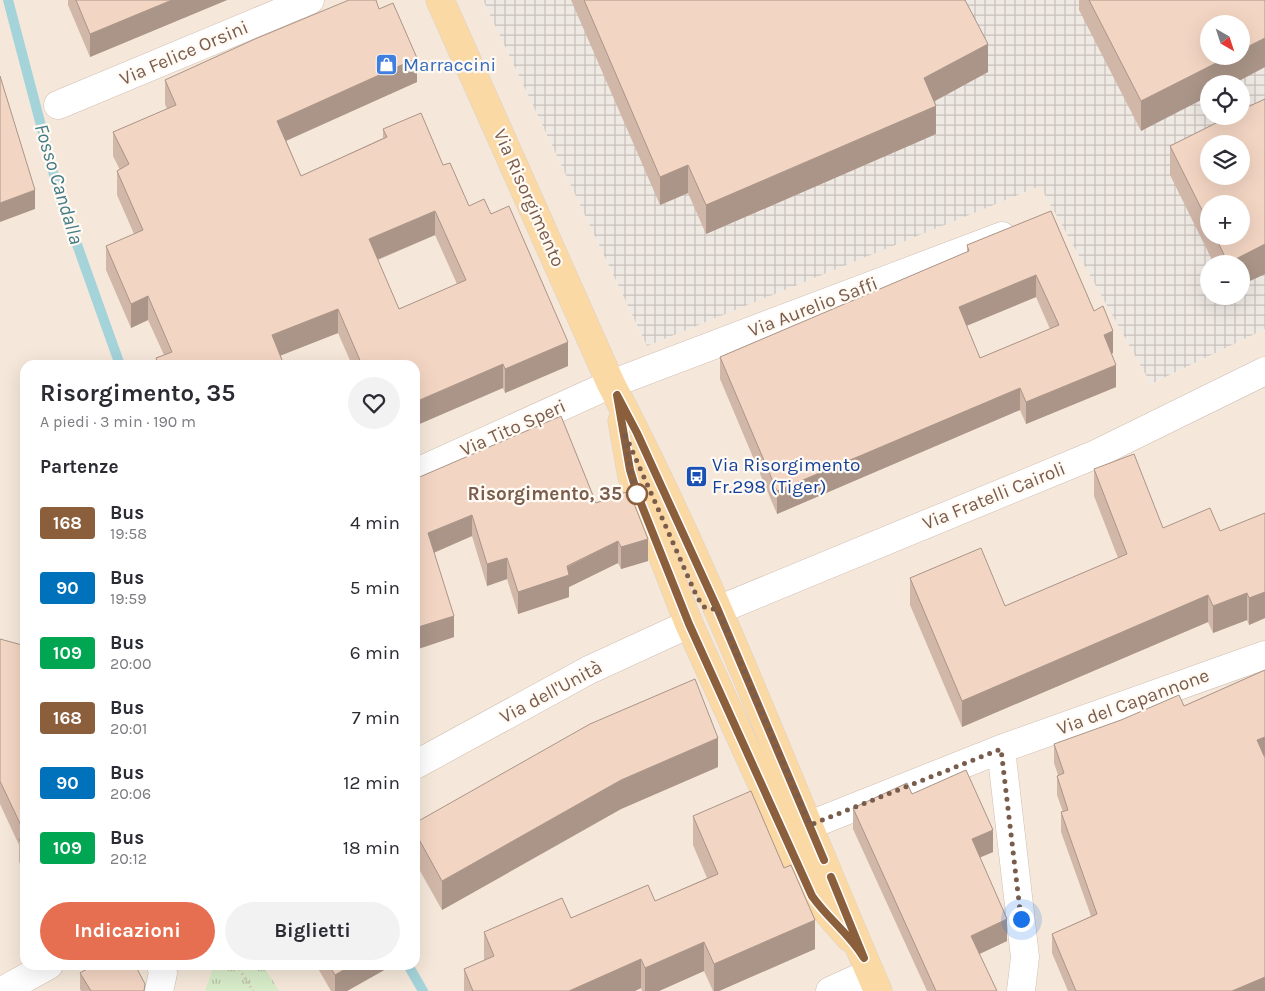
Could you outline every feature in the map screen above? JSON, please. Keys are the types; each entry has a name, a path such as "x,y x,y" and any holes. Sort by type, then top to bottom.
{"main road":[{"name":"Via Risorgimento","path":"440,0 614,389 637,433 718,610 810,825 871,974"},
{"name":"Via Risorgimento","path":"614,389 634,486 689,624 812,896 822,910 849,936 871,974"},
{"path":"624,432 697,597 704,607 718,610"},
{"path":"689,624 704,633 721,651 808,852 845,911"}],"street":[{"name":"Via Felice Orsini","path":"58,105 310,0"},
{"name":"Via Aurelio Saffi","path":"614,389 1015,231"},
{"name":"Via Fratelli Cairoli","path":"718,610 1094,455 1265,371"},
{"name":"Via Tito Speri","path":"420,470 614,389"},
{"name":"Via dell'Unità","path":"420,761 589,670 689,624"},
{"name":"Via del Capannone","path":"810,825 1001,749 1265,655"},
{"path":"1001,749 1025,957 1021,991"},
{"path":"2,991 40,970"},
{"path":"158,991 162,970"},
{"path":"830,991 871,974"}],"path":[{"path":"240,970 253,991"}],"shaded area":[{"path":"0,0 483,0 647,346 1040,185 1151,384 1265,329 1265,991 0,991"},
{"path":"483,0 1265,0 1265,329 1151,384 1040,186 647,346"}],"green space":[{"path":"212,970 266,970 279,991 205,991"}],"building":[{"path":"76,0 172,0 90,34"},
{"path":"349,0 376,0 379,9 393,3 417,58 277,121 301,176 387,137 383,129 421,113 443,165 450,163 469,206 484,199 491,214 509,206 568,342 505,369 503,364 420,400 420,360 360,360 338,309 272,335 282,360 157,360 156,358 172,352 148,296 131,304 106,246 143,230 117,171 129,164 113,132 176,105 165,80 255,39","holes":["435,211 466,280 399,309 369,239"]},
{"path":"584,0 965,0 988,44 924,78 936,106 706,205 688,165 660,177"},
{"path":"1089,0 1265,0 1265,38 1250,46 1250,15 1200,15 1200,65 1212,65 1141,101"},
{"path":"0,76 35,190 0,203"},
{"path":"1265,99 1265,244 1244,255 1224,255 1219,245 1250,245 1250,195 1200,195 1200,206 1170,146 1212,125 1250,125 1250,106"},
{"path":"1051,211 1094,311 1103,306 1113,331 1104,335 1116,365 1026,402 1020,388 777,491 720,357 969,251 967,245","holes":["1036,275 1059,325 980,358 959,307"]},
{"path":"561,416 596,503 629,491 648,539 621,547 618,541 567,566 569,575 518,592 507,558 487,564 472,515 428,533 454,616 420,626 420,477"},
{"path":"1134,454 1163,528 1210,508 1220,531 1265,513 1265,592 1249,598 1247,593 1213,606 1208,595 962,701 910,578 981,548 1005,606 1127,554 1094,469"},
{"path":"0,639 20,644 20,823 0,781"},
{"path":"1265,670 1265,737 1257,740 1265,758 1265,977 1232,991 1076,991 1052,934 1097,914 1061,812 1068,810 1057,776 1064,773 1054,744 1121,720 1179,695 1184,706"},
{"path":"695,679 718,738 621,780 442,881 420,841 420,820 590,724"},
{"path":"966,770 993,830 972,839 1007,919 971,936 997,991 936,991 853,808 907,783 912,794"},
{"path":"751,791 784,868 791,865 815,920 714,964 704,942 645,968 641,959 569,991 473,991 464,969 494,956 484,932 562,898 571,918 648,885 655,901 718,874 693,816"},
{"path":"85,970 138,970 145,984 144,991 91,991 80,973"},
{"path":"332,970 344,970 335,975"}],"waterway":[{"name":"Fosso Candalla","path":"8,0 59,194 118,360"},
{"name":"Fosso Candalla","path":"411,970 423,991"}],"bus line":[{"name":"168","path":"824,860 718,610 637,433 617,395 632,477 689,624 812,896 822,910 849,936 864,958 831,877"}],"place":[{"name":"Marraccini","path":"387,65"},
{"name":"Via Risorgimento Fr.298 (Tiger)","path":"696,476"},
{"name":"Risorgimento, 35","path":"637,494"}],"route":[{"path":"637,494 638,496 630,470 624,432 697,597 704,607 718,610 810,825 1001,749 1021,919"}]}
